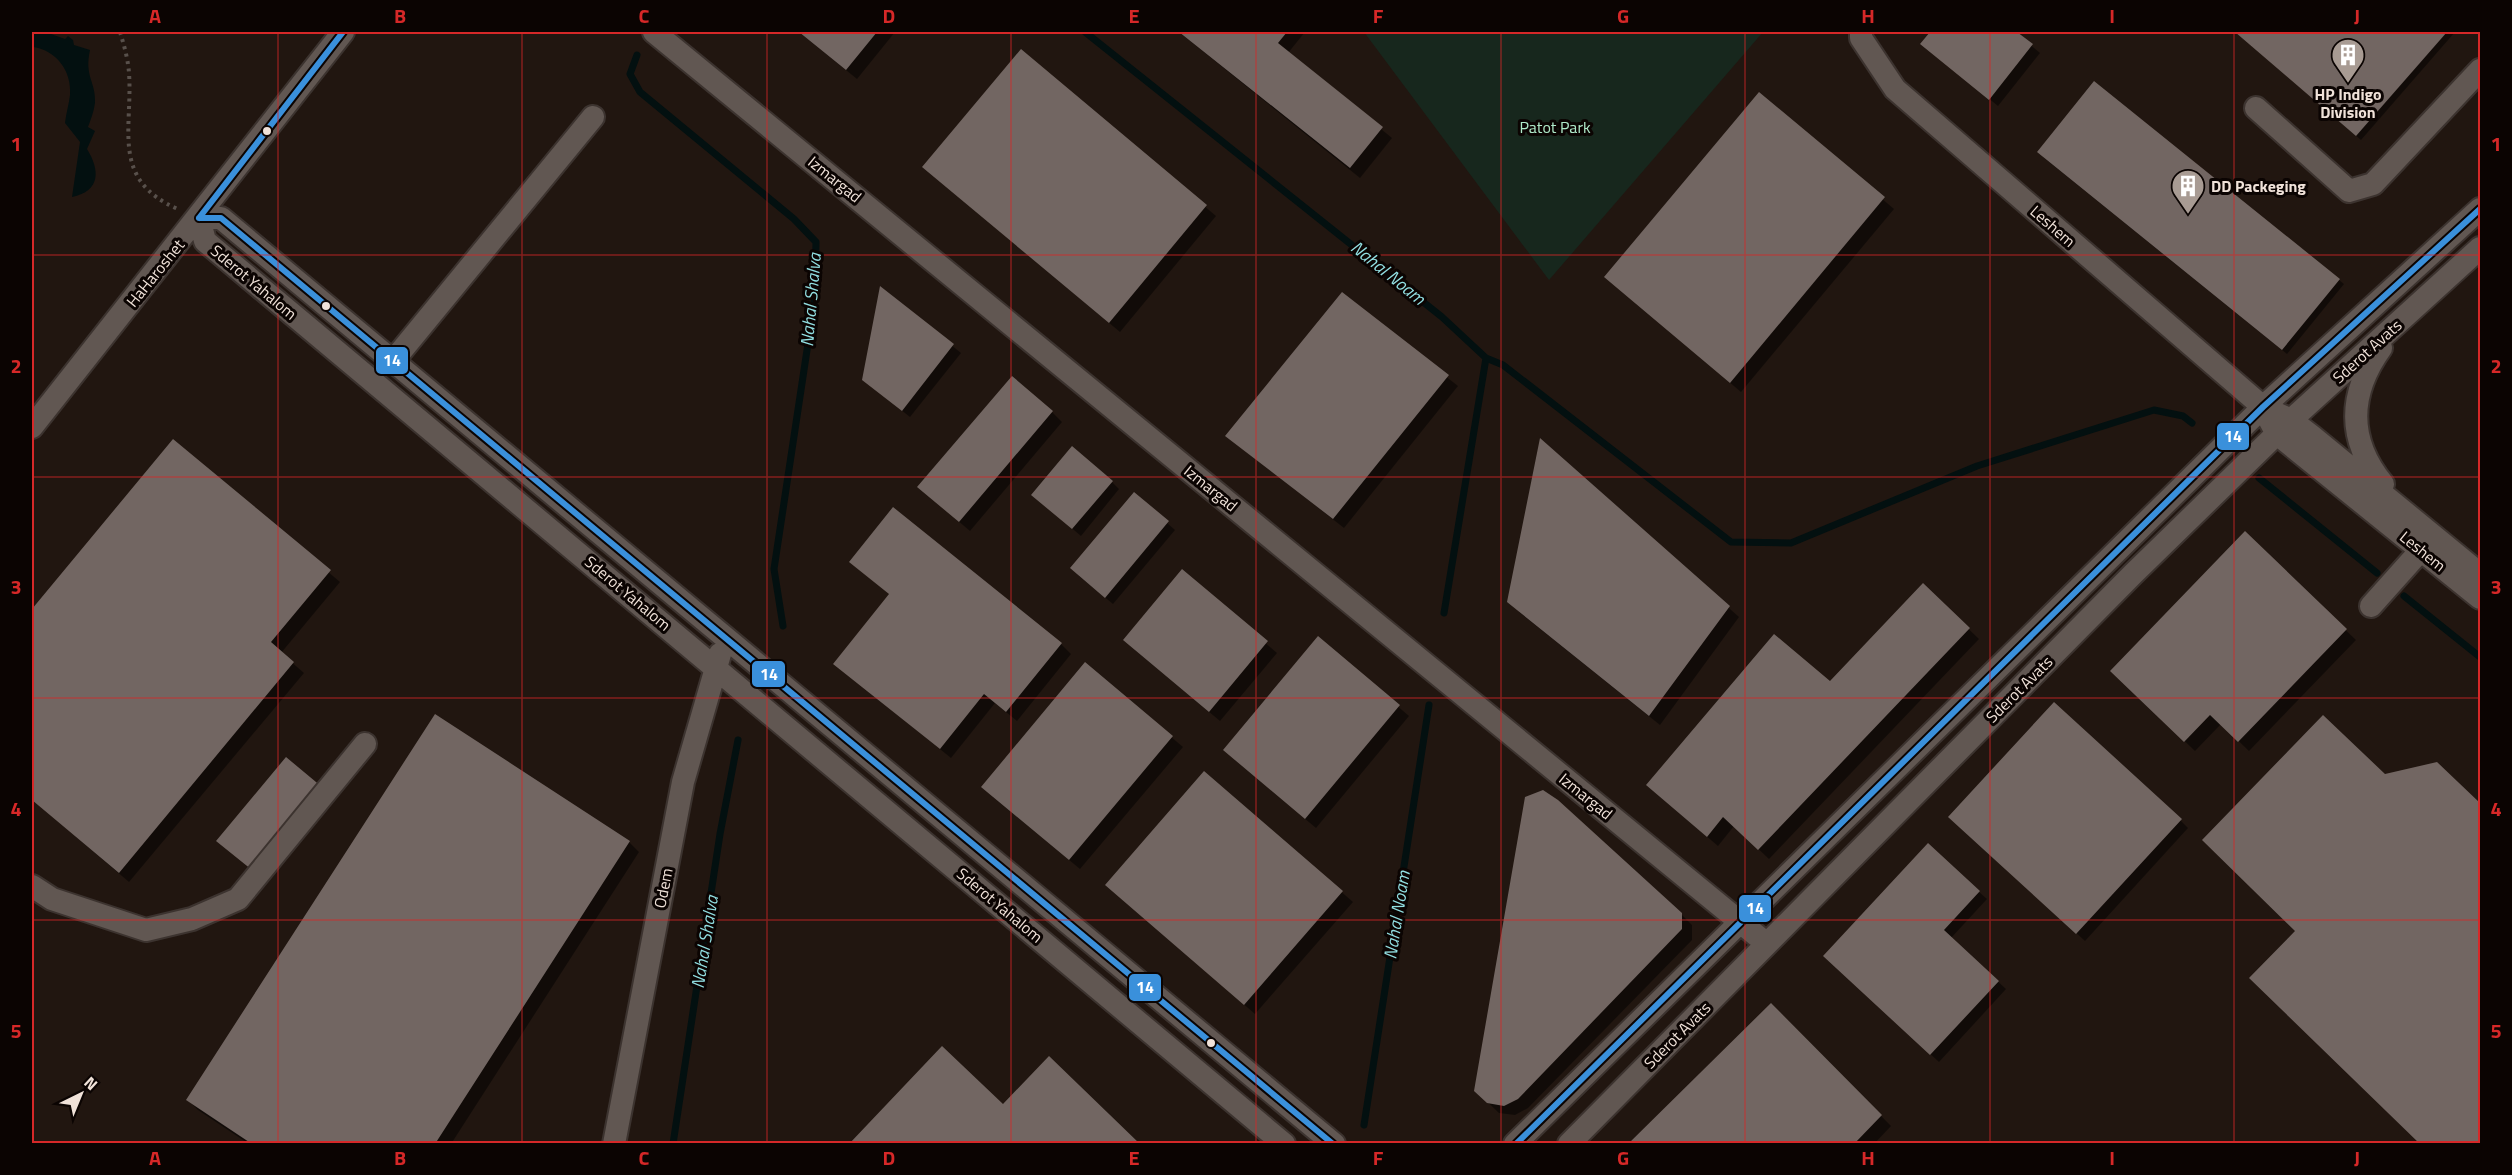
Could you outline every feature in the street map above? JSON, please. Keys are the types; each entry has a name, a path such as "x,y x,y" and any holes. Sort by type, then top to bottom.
{"street":[{"name":"HaHaroshet","path":"32,427 343,32"},
{"name":"Izmargad","path":"654,32 1767,944"},
{"name":"Leshem","path":"1861,32 1861,38 1895,89 2263,407 2421,550 2481,597"},
{"path":"2256,108 2349,191 2373,184 2481,70"},
{"path":"393,361 593,117"},
{"name":"Sderot Avats","path":"1515,1143 2263,407 2481,209"},
{"name":"Sderot Yahalom","path":"1284,1143 205,241 198,218 221,218 726,635 1334,1143"},
{"name":"Sderot Avats","path":"1569,1143 2133,574 2284,427 2481,248"},
{"path":"2401,320 2372,360 2357,392 2355,423 2363,456 2407,514"},
{"name":"Leshem","path":"2284,427 2407,514 2481,574"},
{"path":"2371,606 2421,550"},
{"name":"Odem","path":"614,1143 682,782 726,635"},
{"path":"32,886 52,899 146,930 192,919 238,899 364,744"}],"path":[{"path":"120,32 129,72 126,139 131,164 144,185 167,204 198,218"}],"green space":[{"name":"Patot Park","path":"1364,32 1763,32 1549,280"}],"shaded area":[{"path":"32,34 51,34 65,39 68,36 73,40 74,45 90,50 88,67 95,103 88,127 95,131 87,149 96,172 93,185 82,194 72,197 80,142 65,123 70,86 65,70 55,57 49,52 33,47 32,52"}],"building":[{"path":"799,32 877,32 846,70"},
{"path":"1179,32 1287,32 1278,43 1383,127 1350,168"},
{"path":"1930,32 2017,32 2033,44 1989,100 1920,44"},
{"name":"HP Indigo Division","path":"2235,32 2447,32 2356,136"},
{"path":"1021,49 1207,205 1109,323 922,167"},
{"name":"DD Packeging","path":"2094,81 2340,279 2282,350 2037,152"},
{"path":"1759,92 1885,197 1730,383 1604,277"},
{"path":"880,286 954,344 902,411 862,380"},
{"path":"1342,292 1449,375 1333,519 1225,436"},
{"path":"1012,376 1053,411 959,522 917,487"},
{"path":"1540,438 1730,606 1649,716 1507,602"},
{"path":"173,439 331,570 271,642 294,662 119,873 32,800 32,609"},
{"path":"1072,446 1113,481 1072,529 1031,495"},
{"path":"1134,492 1169,521 1105,598 1070,568"},
{"path":"893,507 1062,643 1006,712 984,694 940,749 833,664 889,594 849,562"},
{"path":"2245,531 2347,629 2238,742 2210,715 2184,742 2110,671"},
{"path":"1182,569 1268,641 1209,712 1123,640"},
{"path":"1923,583 1970,628 1758,850 1723,817 1707,837 1646,785 1774,634 1830,681"},
{"path":"1318,636 1400,705 1305,819 1223,750"},
{"path":"1085,662 1173,736 1069,860 981,787"},
{"path":"2054,702 2182,819 2076,934 1948,817"},
{"path":"435,714 630,841 435,1144 252,1144 186,1100"},
{"path":"2323,715 2385,774 2437,762 2480,803 2480,1144 2420,1144 2249,978 2295,931 2202,840"},
{"path":"286,757 322,787 252,870 216,841"},
{"path":"1204,771 1343,891 1244,1005 1105,885"},
{"path":"1543,790 1558,800 1682,913 1682,929 1518,1099 1504,1106 1487,1103 1474,1091 1525,797"},
{"path":"1928,843 1980,891 1944,930 1999,981 1930,1055 1823,956"},
{"path":"1771,1003 1882,1115 1854,1144 1628,1144"},
{"path":"942,1046 1003,1104 1049,1056 1140,1144 849,1144"}],"waterway":[{"name":"Nahal Noam","path":"1085,32 1442,317 1486,358 1444,613"},
{"name":"Nahal Shalva","path":"637,55 630,74 640,92 794,219 816,242 815,297 774,569 783,626"},
{"path":"1486,358 1503,365 1731,542 1791,543 1977,466 2154,410 2183,416 2192,423"},
{"path":"2259,478 2377,573"},
{"path":"2404,596 2480,657"},
{"name":"Nahal Noam","path":"1364,1125 1429,705"},
{"name":"Nahal Shalva","path":"673,1144 720,834 738,740"}],"transit line":[{"name":"14","path":"199,218 343,32"},
{"name":"14","path":"1516,1144 2263,407 2480,209"},
{"name":"14","path":"199,218 221,218 1333,1144"}],"place":[{"name":"HP Indigo Division","path":"2348,84"},
{"name":"DD Packeging","path":"2188,215"}]}
